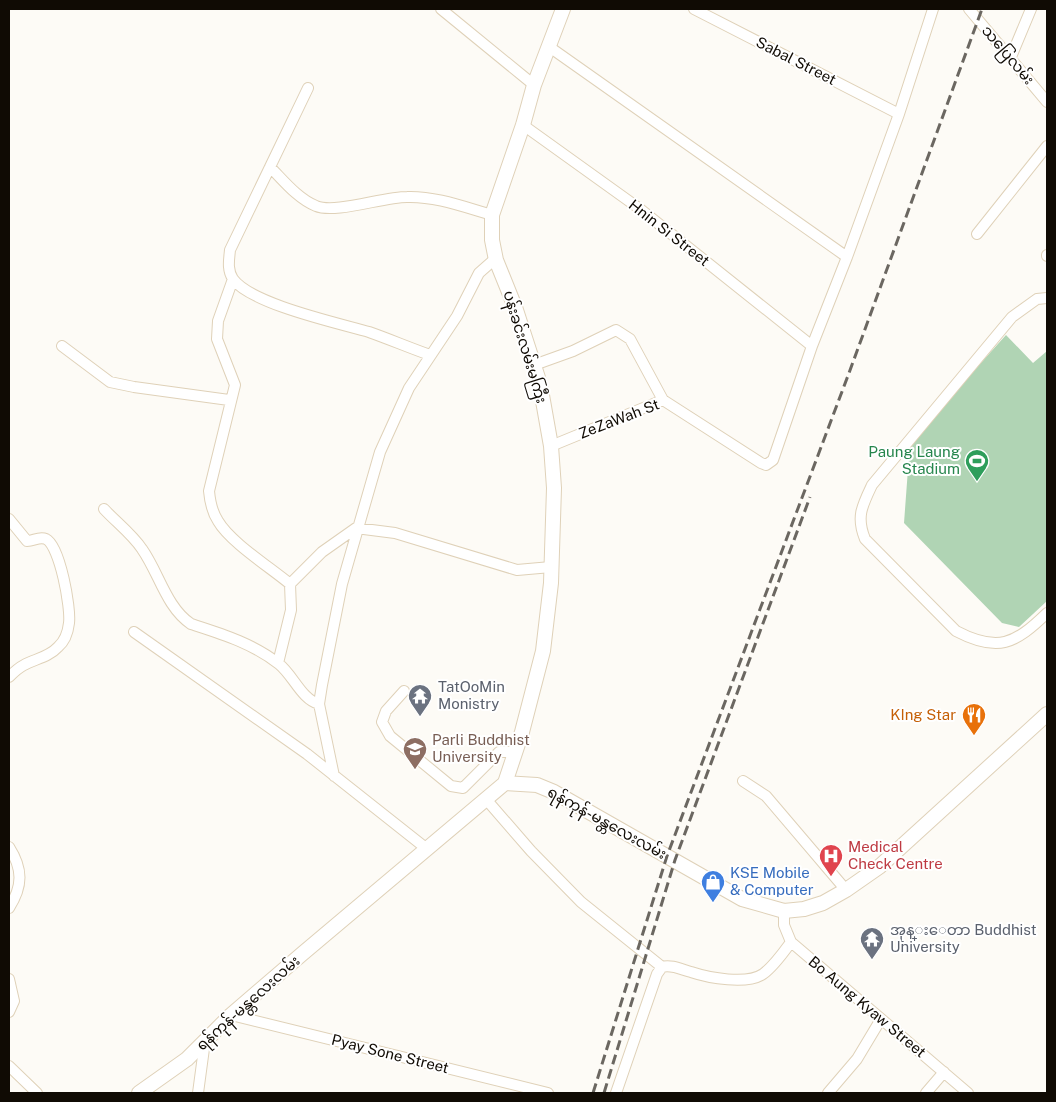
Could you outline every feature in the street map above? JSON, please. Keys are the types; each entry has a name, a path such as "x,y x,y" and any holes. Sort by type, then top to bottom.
{"main road":[{"name":"ပန်းခင်းလမ်းမကြီး","path":"505,783 516,752 544,651 551,567 554,488 551,446 540,384 496,258 492,240 492,214 523,125 534,86 562,9"},
{"name":"ရန်ကုန်-မန္တလေးလမ်း","path":"139,1093 187,1059 231,1015 505,783 537,785 554,792 742,899 784,911 804,909 823,903 846,890 879,867 1045,721"}],"street":[{"path":"441,9 534,86"},
{"name":"Sabal Street","path":"694,9 898,114"},
{"path":"812,346 847,257 933,9"},
{"name":"သပြေလမ်း","path":"968,9 1011,57 1047,102"},
{"path":"1011,57 1031,9"},
{"path":"548,46 847,257"},
{"path":"308,88 230,250 228,266 233,279 246,291 306,316 369,332 430,355"},
{"name":"Hnin Si Street","path":"523,125 640,209 812,346"},
{"path":"977,234 1047,146"},
{"path":"270,167 302,198 317,207 341,207 408,196 431,198 492,214"},
{"path":"334,776 319,704 342,584 356,528 380,452 409,388 457,316 479,273 496,258"},
{"path":"233,279 218,321 217,339 235,385 209,491 211,506 218,522 228,533 290,584"},
{"path":"1047,298 1037,298 1012,317 884,470 872,485 863,504 859,525 864,539 956,631 971,639 988,642 1009,642 1025,635 1047,613"},
{"path":"534,364 573,351 616,330 630,338 663,400"},
{"path":"62,346 110,382 134,388 230,400"},
{"name":"ZeZaWah St","path":"551,446 663,400 760,463 770,463 777,455 812,346"},
{"path":"104,510 140,547 157,572 171,603 184,619 190,624 239,640 278,663 288,671 308,698 319,704"},
{"path":"9,519 27,541 38,538 45,539 52,544 66,593 70,621 67,635 58,648 22,666 9,677"},
{"path":"278,663 291,610 290,584 322,552 356,528 395,533 517,570 551,567"},
{"path":"134,632 334,776 427,849"},
{"path":"404,691 386,711 382,722 390,736 451,786 463,788 499,752 516,752"},
{"path":"743,781 766,796 846,890"},
{"path":"485,798 530,851 581,902 662,967 675,967 703,976 731,980 751,979 762,975 791,942"},
{"path":"9,846 20,872 20,888 9,908"},
{"name":"Bo Aung Kyaw Street","path":"784,911 784,924 791,942 810,961 968,1093"},
{"path":"616,1093 657,974 662,967"},
{"path":"9,979 14,1001 9,1012"},
{"name":"Pyay Sone Street","path":"231,1015 548,1093"},
{"path":"828,1093 857,1059 881,1019"},
{"path":"198,1093 206,1041"},
{"path":"9,1066 37,1093"},
{"path":"926,1093 944,1072"}],"green space":[{"name":"Paung Laung Stadium","path":"1006,335 1033,363 1047,351 1047,601 1019,627 1002,623 904,523 910,442"}],"railway":[{"path":"593,1093 667,856 849,373 982,9"},
{"path":"604,1093 675,860 810,497"}],"place":[{"name":"Paung Laung Stadium","path":"977,482"},
{"name":"TatOoMin Monistry","path":"420,717"},
{"name":"KIng Star","path":"974,736"},
{"name":"Parli Buddhist University","path":"415,770"},
{"name":"Medical Check Centre","path":"831,877"},
{"name":"KSE Mobile & Computer","path":"713,903"},
{"name":"အုန္းေတာ Buddhist University","path":"872,960"}]}
